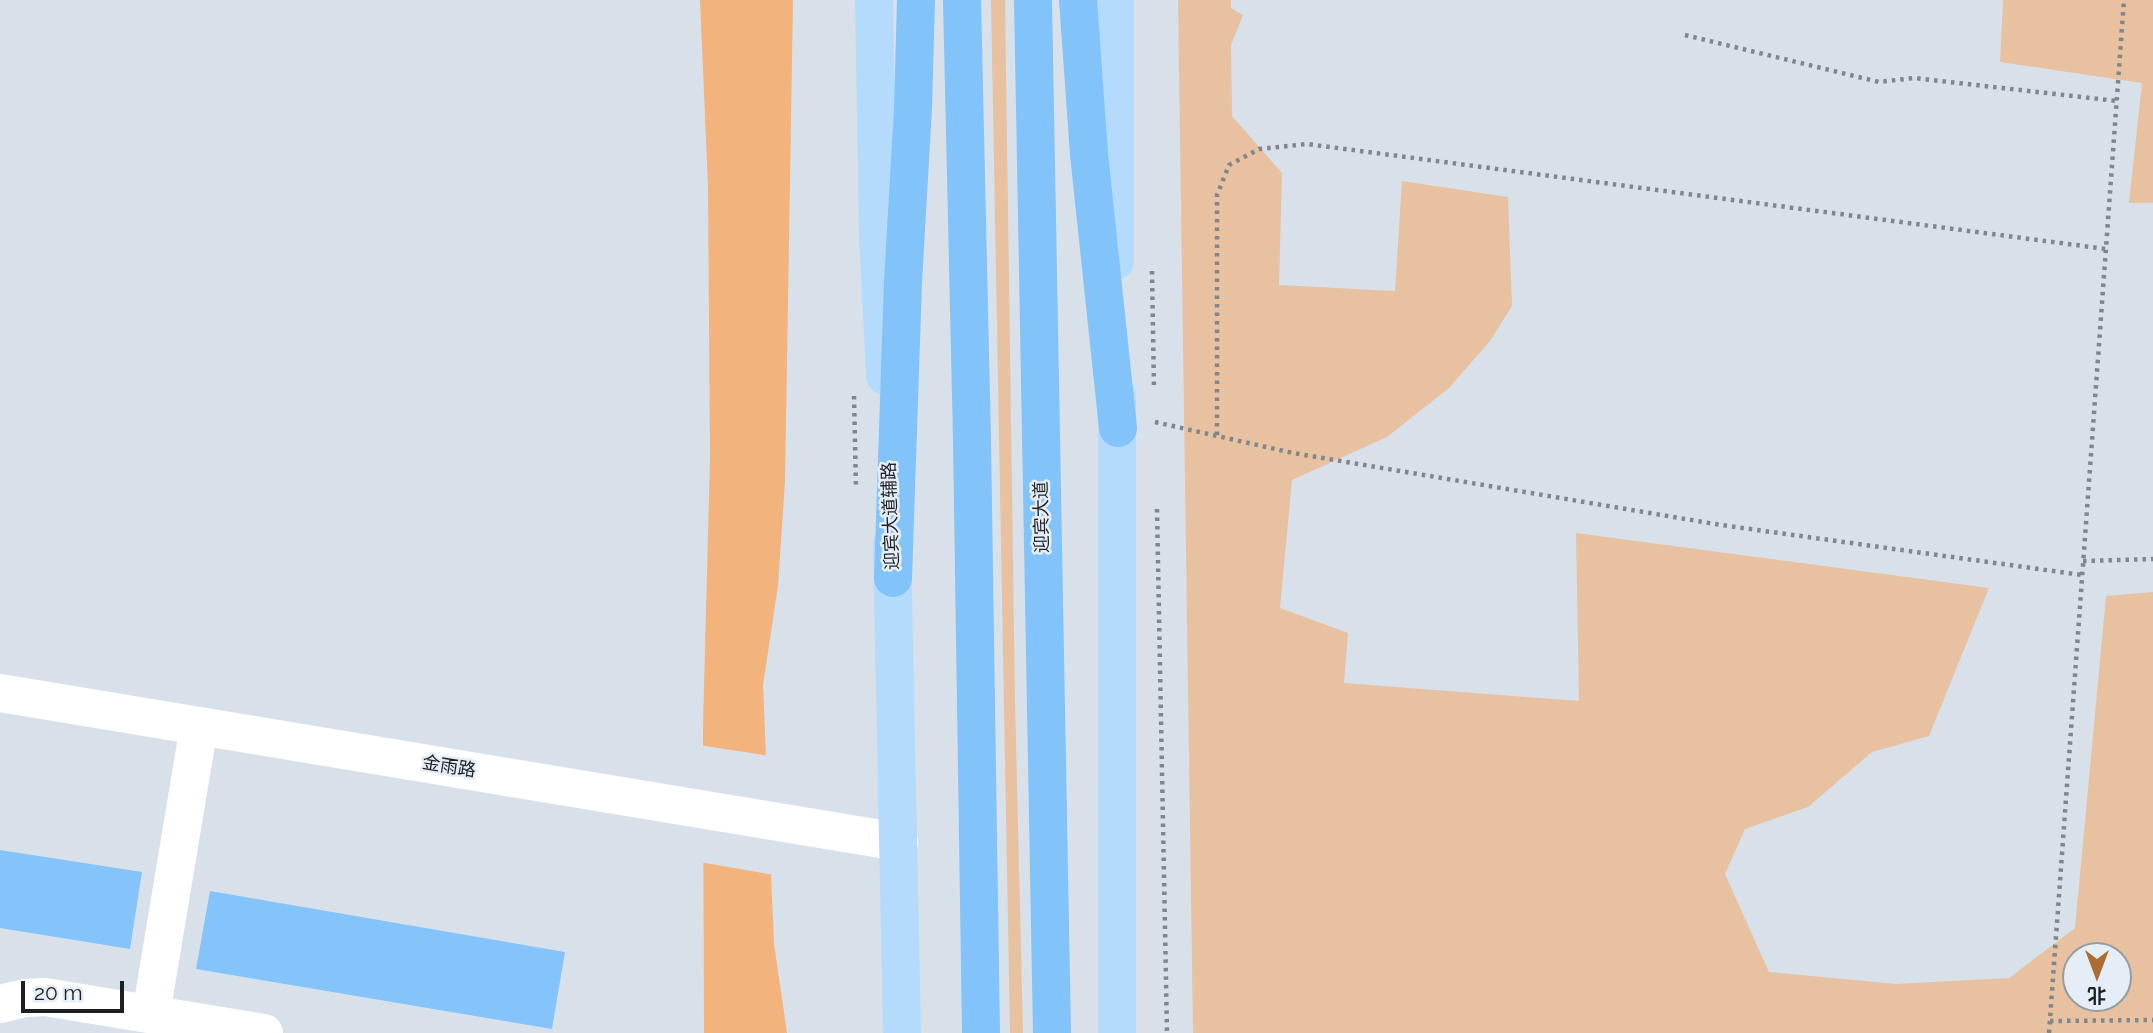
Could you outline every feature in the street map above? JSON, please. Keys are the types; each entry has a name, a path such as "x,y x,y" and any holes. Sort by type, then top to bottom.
{"highway":[{"path":"893,578 916,0"},
{"path":"962,0 981,1033"},
{"name":"迎宾大道","path":"1033,0 1052,1033"},
{"path":"1078,0 1089,154 1118,428"}],"main road":[{"name":"迎宾大道辅路","path":"874,0 878,234 893,578 902,1033"},
{"path":"1115,0 1114,175 1118,428 1117,1033"}],"street":[{"name":"金雨路","path":"0,693 899,842"},
{"path":"151,1013 199,726"},
{"path":"0,1004 24,998 46,997 264,1033"}],"path":[{"path":"2049,1033 2124,0"},
{"path":"1685,35 1879,82 1914,78 2117,102"},
{"path":"1217,435 1217,195 1229,165 1259,149 1307,144 2106,249"},
{"path":"1152,259 1154,395"},
{"path":"1155,409 1155,422 1293,453 1720,525 2082,575"},
{"path":"1157,506 1167,1033"},
{"path":"2083,561 2153,559"},
{"path":"2050,1021 2153,1020"}],"shaded area":[{"path":"700,0 793,0 785,481 778,586 763,685 774,944 787,1033 704,1033 703,726 710,457 708,186"},
{"path":"991,0 1005,0 1015,701 1023,1033 1010,1033"},
{"path":"1178,0 1231,0 1231,8 1243,15 1231,45 1232,116 1282,173 1279,285 1395,291 1402,181 1508,197 1512,306 1490,341 1449,388 1387,437 1292,480 1280,608 1348,633 1344,683 1579,701 1576,533 1989,588 1929,736 1872,752 1808,807 1745,829 1725,874 1769,972 1896,984 2009,978 2075,928 2106,596 2153,592 2153,1033 1193,1033"},
{"path":"2003,0 2153,0 2153,203 2129,203 2142,83 2000,62"}],"pier":[{"path":"699,745 770,756 774,875 700,862"}],"building":[{"path":"0,850 142,872 130,949 0,928"},
{"path":"210,891 565,952 552,1029 196,969"}]}
